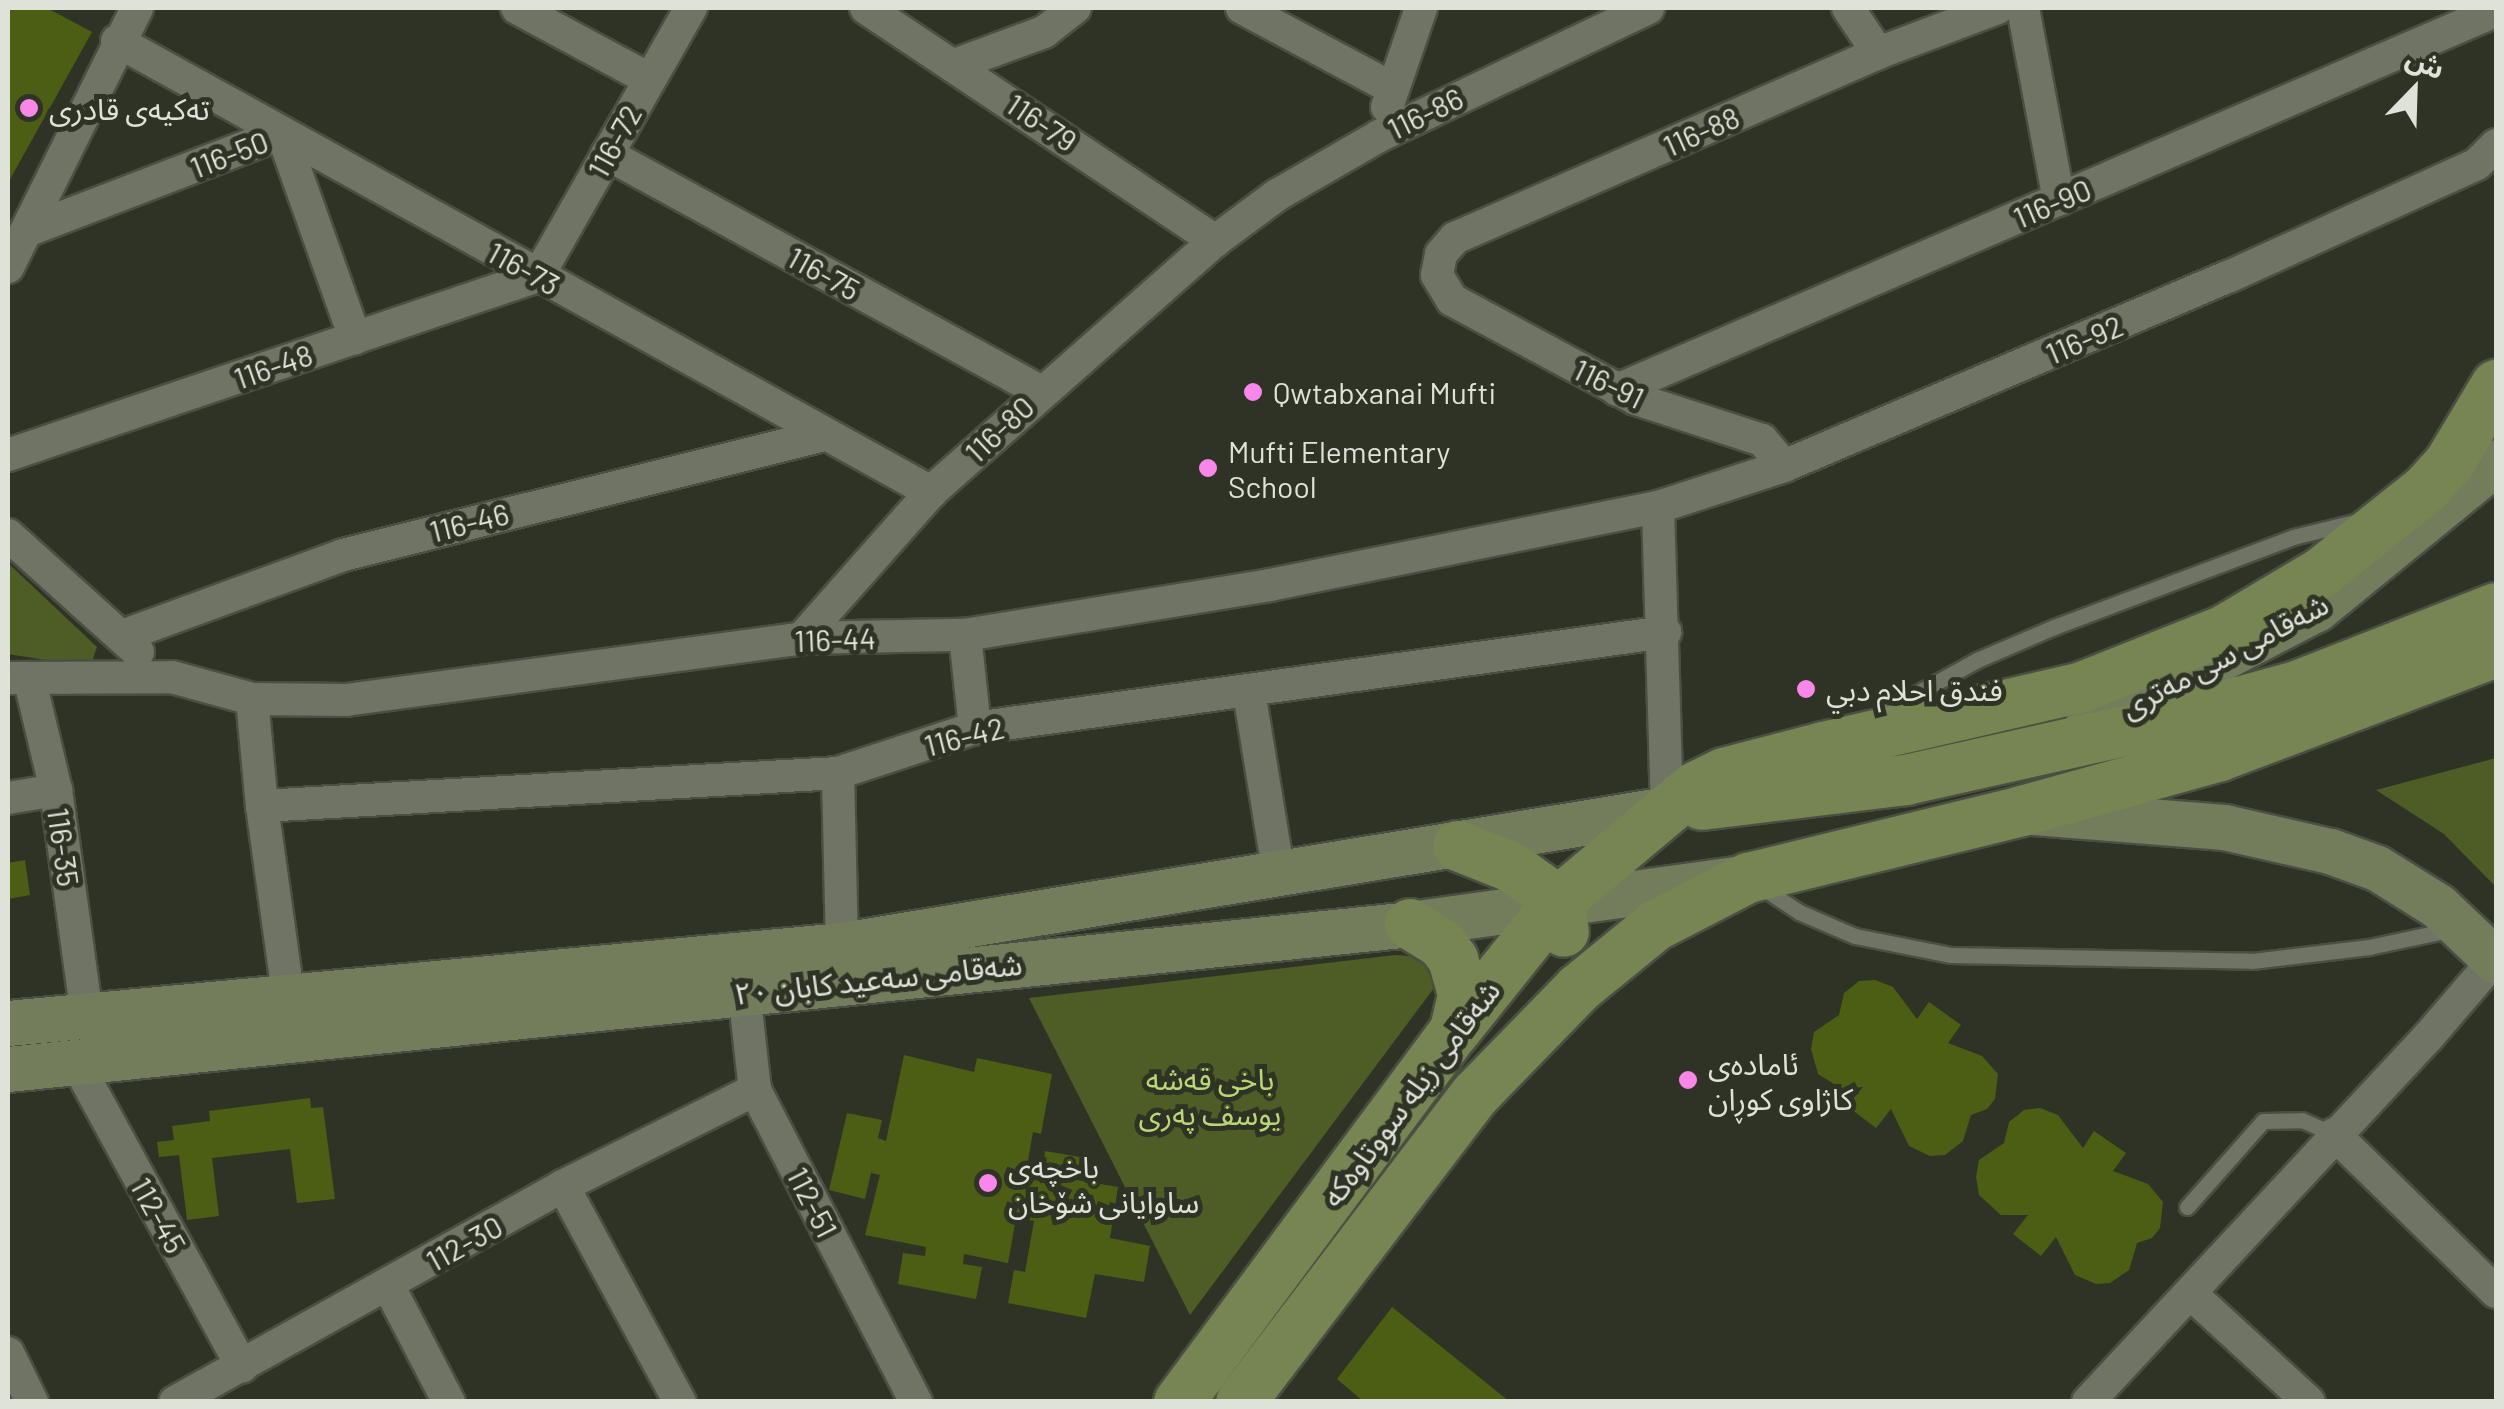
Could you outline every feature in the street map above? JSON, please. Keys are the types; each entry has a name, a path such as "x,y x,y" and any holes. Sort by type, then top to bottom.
{"main road":[{"name":"شەقامی زیلە سووتاوەکە","path":"1178,1402 1455,1031 1559,902 1667,809 1708,778 1824,746 2082,687 2171,655 2274,603 2392,518 2450,462 2496,385"},
{"name":"شەقامی سی مەتری","path":"2032,755 2248,649 2316,610 2496,462"},
{"path":"1667,809 1906,780 2032,755 2297,686 2496,608"},
{"name":"شەقامی زیلە سووتاوەکە","path":"1255,1383 1476,1094 1617,955 1655,926 1748,878 2022,811 2220,756 2496,652"},
{"name":"شەقامی سەعید کابان ٢٠","path":"8,1069 627,985 842,945 1667,809"},
{"path":"2022,811 2224,827 2291,839 2377,868 2464,926 2496,960"},
{"path":"1458,846 1511,866 1559,902 1564,931 1556,961 1476,1094"},
{"name":"شەقامی سەعید کابان ٢٠","path":"8,1023 288,994 627,985 744,991 1410,924 1748,878"},
{"path":"1410,924 1442,944 1453,959 1462,995 1455,1031"},
{"path":"1229,1335 1255,1383"}],"street":[{"path":"8,267 137,8"},
{"path":"517,8 650,78"},
{"name":"116-72","path":"538,276 691,8"},
{"name":"116-79","path":"866,8 957,64 1215,241"},
{"path":"957,64 1044,32 1075,8"},
{"path":"1242,8 1392,88"},
{"path":"1379,136 1421,8"},
{"name":"116-86","path":"1215,241 1277,195 1379,136 1648,8"},
{"path":"1848,8 1878,53"},
{"name":"116-88","path":"1440,285 1437,264 1455,238 1878,53 1998,8"},
{"path":"2023,8 2058,200"},
{"name":"116-90","path":"1618,390 2058,200 2488,21"},
{"name":"116-73","path":"118,41 931,492"},
{"name":"116-50","path":"29,230 282,134 355,338"},
{"name":"116-92","path":"1658,508 1784,466 2282,253 2477,164 2496,144"},
{"name":"116-75","path":"608,154 1040,392"},
{"name":"116-80","path":"802,638 931,492 1215,241"},
{"name":"116-48","path":"8,455 538,276"},
{"name":"116-91","path":"1440,285 1452,300 1618,390 1762,440 1784,466"},
{"name":"116-46","path":"122,636 344,554 824,435"},
{"path":"1658,508 1665,632 1667,809"},
{"name":"116-44","path":"19,679 172,678 252,699 346,700 802,638 965,635 1270,585 1658,508"},
{"path":"8,535 172,678"},
{"name":"116-42","path":"262,806 838,773 975,728 1665,632"},
{"path":"965,635 975,728"},
{"name":"116-35","path":"19,679 56,790 87,1015"},
{"path":"1249,692 1278,876"},
{"path":"252,699 262,806 288,994"},
{"path":"838,773 842,945"},
{"path":"8,798 56,790"},
{"path":"2088,1402 2496,960"},
{"name":"112-51","path":"744,991 755,1090 916,1402"},
{"name":"112-45","path":"76,1062 242,1367"},
{"name":"112-30","path":"176,1402 563,1186 755,1090"},
{"path":"2334,1134 2496,1292"},
{"path":"563,1186 680,1402"},
{"path":"388,1285 449,1402"},
{"path":"2190,1293 2309,1402"},
{"path":"8,1352 32,1402"}],"lane":[{"path":"1824,746 1977,660 2117,602 2325,527 2392,518"},
{"path":"1748,878 1799,912 1854,936 1951,955 2252,961 2369,948 2464,926"},
{"path":"2186,1207 2263,1122 2302,1120 2334,1134"}],"green space":[{"path":"8,563 97,647 90,667 8,654"},
{"path":"2496,758 2496,887 2444,834 2376,790"},
{"name":"باخی قەشە یوسف پەری","path":"1395,955 1423,957 1439,977 1434,988 1190,1315 1029,998"}],"building":[{"name":"تەکیەی قادری","path":"8,8 47,8 92,32 8,183"},
{"path":"25,860 30,895 8,899 8,863"},
{"path":"1875,980 1893,987 1917,1019 1929,1002 1961,1025 1948,1043 1982,1056 1998,1074 1995,1099 1987,1109 1971,1115 1963,1141 1945,1155 1930,1156 1909,1146 1891,1109 1876,1128 1847,1106 1863,1087 1842,1089 1818,1074 1811,1049 1814,1032 1839,1015 1844,993 1859,981"},
{"name":"باخچەی ساوایانی شۆخان","path":"904,1055 974,1072 977,1058 1052,1074 1041,1134 1033,1132 1026,1172 1042,1175 1045,1151 1080,1157 1077,1180 1118,1187 1110,1238 1150,1246 1144,1282 1095,1274 1086,1318 1008,1303 1014,1270 1025,1272 1034,1221 1016,1218 1008,1263 964,1254 963,1264 982,1267 976,1299 898,1284 903,1253 925,1256 926,1247 865,1235 880,1175 871,1173 865,1199 829,1190 847,1113 882,1120 878,1138 886,1141"},
{"path":"310,1098 311,1108 323,1107 335,1199 297,1203 290,1149 212,1158 219,1216 187,1220 179,1155 159,1157 157,1142 174,1140 172,1126 210,1121 209,1111"},
{"path":"2040,1108 2058,1115 2083,1148 2094,1131 2126,1153 2113,1171 2148,1184 2163,1202 2160,1228 2152,1238 2137,1243 2129,1270 2110,1283 2096,1284 2075,1275 2056,1237 2041,1256 2013,1234 2028,1215 2001,1215 1979,1195 1979,1160 2004,1143 2009,1122 2024,1110"},
{"path":"1392,1307 1510,1402 1364,1402 1337,1379"}],"place":[{"name":"تەکیەی قادری","path":"29,108"},
{"name":"Qwtabxanai Mufti","path":"1253,392"},
{"name":"Mufti Elementary School","path":"1208,468"},
{"name":"فندق احلام دبي","path":"1806,689"},
{"name":"ئامادەی کاژاوی کوڕان","path":"1688,1080"},
{"name":"باخچەی ساوایانی شۆخان","path":"988,1183"}]}
